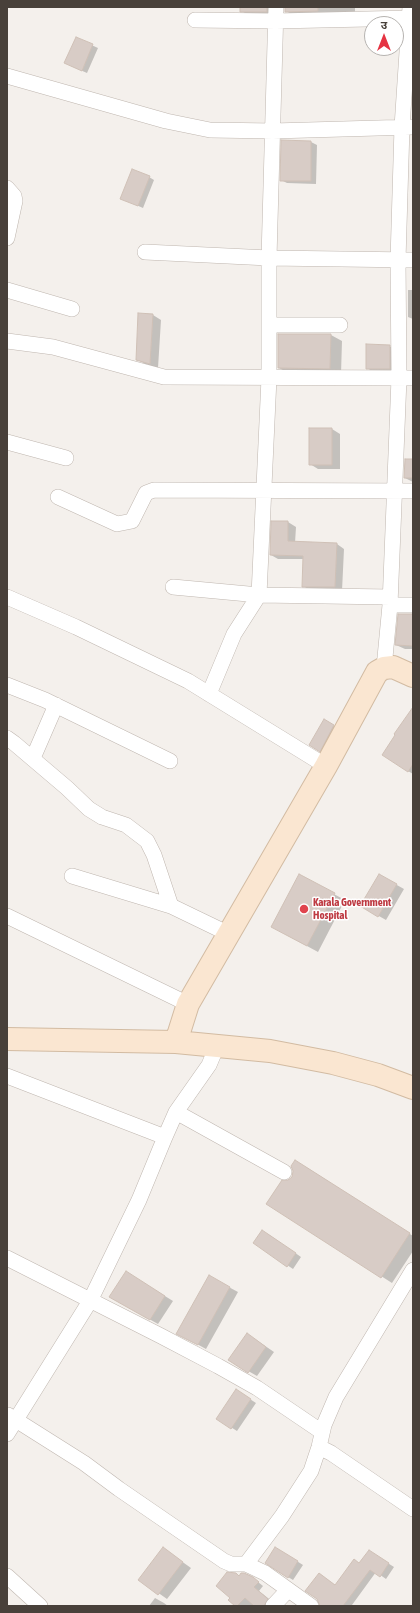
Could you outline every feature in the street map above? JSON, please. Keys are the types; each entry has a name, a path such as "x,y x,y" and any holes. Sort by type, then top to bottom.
{"street":[{"path":"209,694 234,634 258,595 269,378 269,258 276,14"},
{"path":"195,20 276,14 411,14 407,127 406,378 394,491 390,601 384,668"},
{"path":"7,76 166,121 210,130 273,131 407,127"},
{"path":"7,188 14,196 16,201 7,238"},
{"path":"145,252 269,258 406,260"},
{"path":"7,290 72,309"},
{"path":"269,325 340,325"},
{"path":"7,341 53,347 164,377 406,378"},
{"path":"7,442 66,458"},
{"path":"58,497 117,524 132,521 146,493 154,490 263,489 413,491"},
{"path":"173,587 258,595 390,601 413,605"},
{"path":"7,597 76,627 188,681 326,766"},
{"path":"176,1042 188,1004 326,766 377,672 384,668 393,667 413,676"},
{"path":"7,685 56,705 170,761"},
{"path":"32,758 56,705"},
{"path":"7,738 67,788 89,809 102,817 126,825 147,842 154,855 171,906"},
{"path":"72,876 171,906 229,934"},
{"path":"7,916 188,1004"},
{"path":"7,1039 176,1042 270,1052 333,1063 378,1075 413,1088"},
{"path":"7,1434 11,1418 90,1301 139,1200 176,1112 209,1065 217,1046"},
{"path":"7,1076 165,1137"},
{"path":"176,1112 284,1172"},
{"path":"7,1258 161,1336 257,1388 322,1432"},
{"path":"246,1564 282,1516 311,1472 320,1447 326,1418 336,1397 413,1270"},
{"path":"11,1418 84,1463 119,1489 224,1561 231,1564 246,1564 265,1573 311,1606"},
{"path":"320,1447 413,1509"},
{"path":"7,1576 40,1606"},
{"path":"273,1606 288,1590"}],"building":[{"path":"240,7 267,7 267,12 240,12"},
{"path":"285,7 318,7 318,11 285,12"},
{"path":"76,37 93,44 82,71 64,63"},
{"path":"281,140 311,141 311,181 280,181"},
{"path":"132,169 150,176 138,206 120,199"},
{"path":"138,313 153,314 150,364 136,360"},
{"path":"278,334 331,334 330,369 278,368"},
{"path":"366,344 390,345 390,369 366,369"},
{"path":"309,428 332,428 332,465 309,465"},
{"path":"405,459 413,459 413,478 404,478"},
{"path":"271,521 288,521 288,541 337,543 335,587 302,587 303,556 270,555"},
{"path":"398,614 413,614 413,646 395,645"},
{"path":"413,707 413,764 408,772 382,755 395,735 394,734"},
{"path":"324,719 334,725 320,752 309,745"},
{"path":"299,874 335,893 307,946 271,927"},
{"path":"379,874 397,884 378,917 360,906"},
{"path":"295,1160 410,1233 381,1278 266,1204 282,1180 288,1180 292,1177 293,1171 291,1166"},
{"path":"262,1230 296,1253 287,1267 253,1243"},
{"path":"126,1271 165,1296 150,1320 109,1297"},
{"path":"209,1275 230,1287 198,1345 176,1334"},
{"path":"247,1333 266,1347 248,1373 228,1360"},
{"path":"236,1389 251,1399 231,1429 216,1419"},
{"path":"163,1547 183,1562 158,1595 138,1580"},
{"path":"275,1547 298,1561 288,1578 265,1563"},
{"path":"369,1550 389,1563 380,1577 370,1570 343,1606 320,1606 317,1599 305,1591 319,1573 335,1585 354,1559 359,1563"},
{"path":"227,1572 236,1573 239,1576 241,1573 244,1573 253,1577 259,1582 254,1587 268,1599 264,1606 254,1606 245,1598 237,1606 235,1606 228,1600 230,1598 216,1586"}],"place":[{"name":"Karala Government Hospital","path":"304,909"}]}
